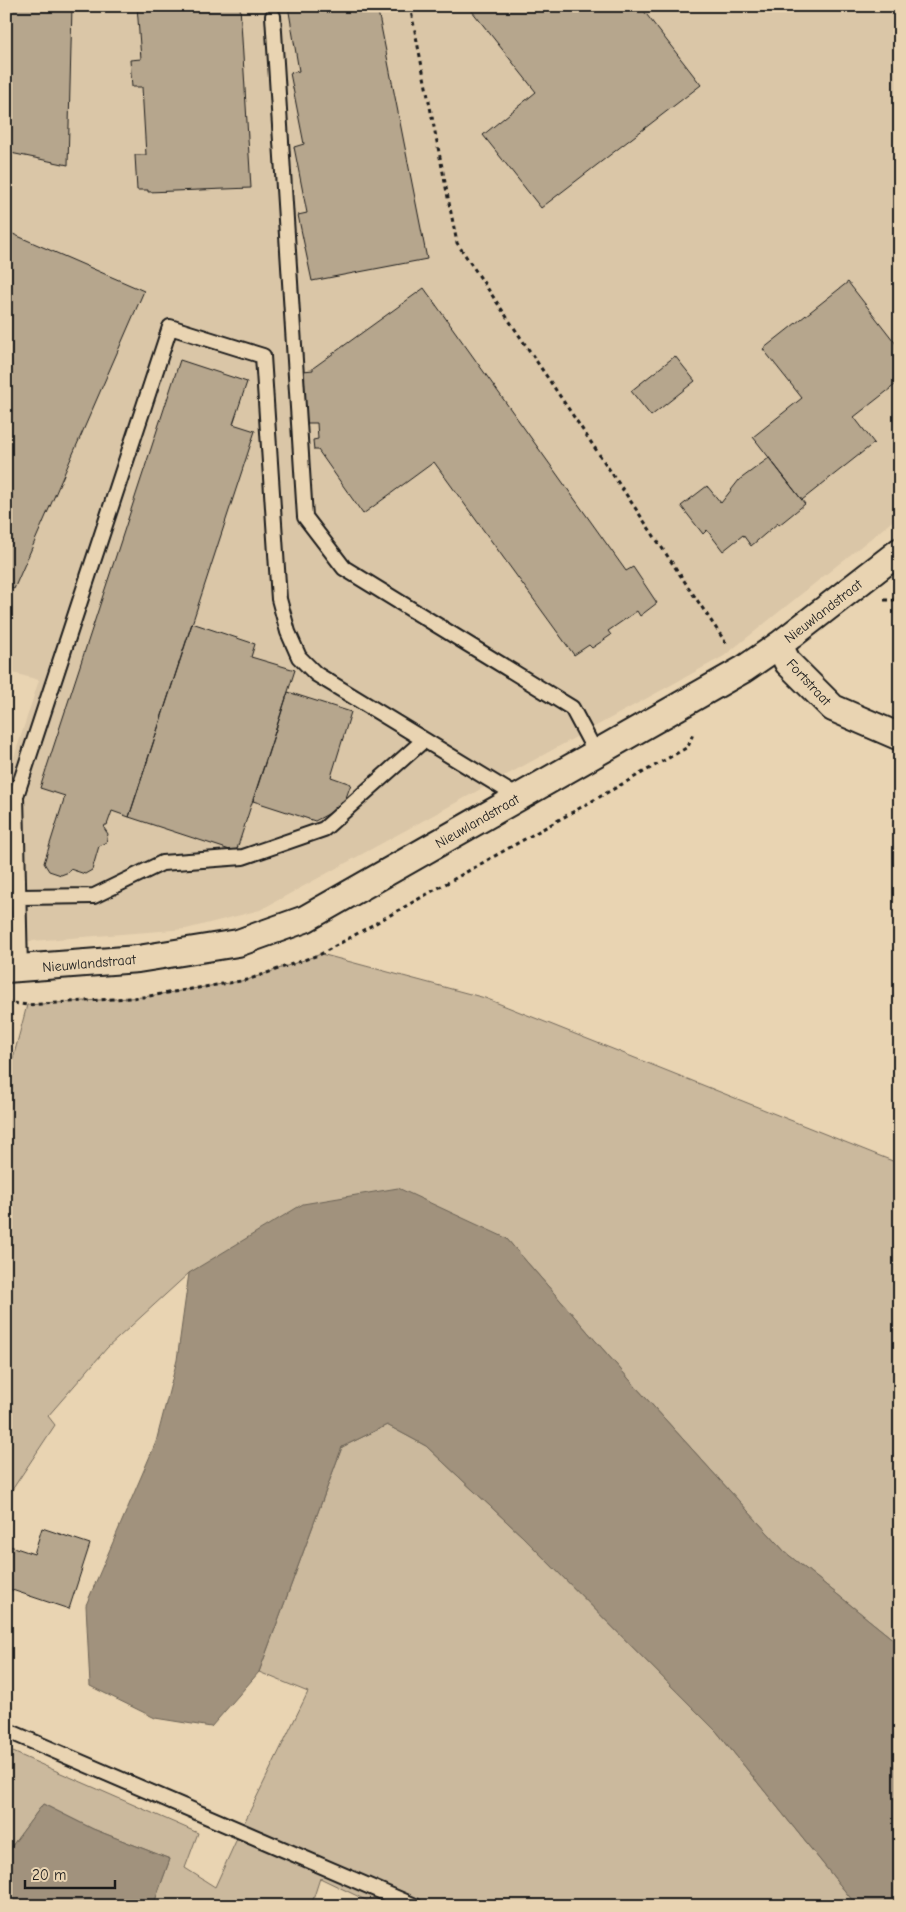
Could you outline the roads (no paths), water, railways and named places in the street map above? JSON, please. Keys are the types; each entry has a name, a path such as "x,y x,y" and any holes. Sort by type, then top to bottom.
{"street":[{"name":"Nieuwlandstraat","path":"13,969 138,959 238,943 305,919 744,669 779,645 900,551"},
{"name":"Fortstraat","path":"779,645 788,663 833,708 900,737"}],"lane":[{"path":"273,16 305,516 344,568 572,708 596,753"},
{"path":"13,969 20,897 16,796 170,327 263,356 279,599 288,632 299,657 316,674 518,797"},
{"path":"20,897 94,896 162,863 243,856 324,829 424,740"},
{"path":"6,1730 415,1906"}]}
